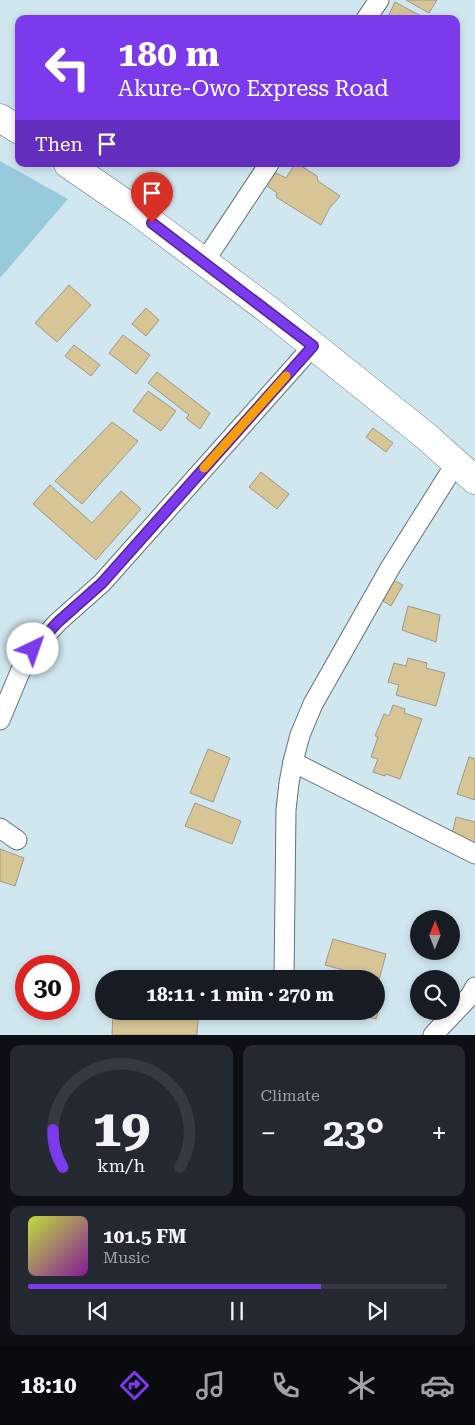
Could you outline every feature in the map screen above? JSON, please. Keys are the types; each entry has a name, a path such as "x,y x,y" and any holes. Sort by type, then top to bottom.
{"highway":[{"path":"0,118 15,127"},
{"path":"72,167 139,213 313,346 427,437 465,472"}],"street":[{"path":"369,15 379,0"},
{"path":"204,262 267,167"},
{"path":"0,720 20,672 33,649 58,622 102,583 313,346"},
{"path":"284,970 286,810 289,783 300,735 322,688 390,568 465,472"},
{"path":"293,762 475,854"},
{"path":"0,828 17,840"},
{"path":"433,1035 470,996 475,987"}],"shaded area":[{"path":"0,161 68,199 0,278"}],"building":[{"path":"406,0 437,0 429,13"},
{"path":"395,2 419,15 389,15"},
{"path":"293,167 303,167 317,176 318,181 340,196 329,209 321,225 276,197 277,193 266,185 276,173 286,178"},
{"path":"69,285 91,305 57,342 35,323"},
{"path":"146,308 159,320 146,336 132,324"},
{"path":"123,335 150,355 136,374 109,353"},
{"path":"74,345 100,365 91,376 65,356"},
{"path":"157,372 210,413 200,429 186,418 189,415 148,383"},
{"path":"148,391 176,411 161,431 133,411"},
{"path":"112,422 138,441 82,504 55,481"},
{"path":"373,428 393,443 386,452 366,437"},
{"path":"261,472 289,494 277,509 249,487"},
{"path":"50,485 92,523 121,491 141,509 96,560 33,504"},
{"path":"391,579 403,585 391,606 380,599"},
{"path":"408,606 440,615 436,642 402,630"},
{"path":"408,658 427,663 426,668 445,673 436,706 396,695 399,685 388,682 394,663 406,666"},
{"path":"393,705 405,709 404,713 422,719 400,779 373,772 378,759 371,757 378,737 375,736 384,714 389,716"},
{"path":"208,749 230,758 213,802 190,793"},
{"path":"469,757 475,759 475,800 457,794"},
{"path":"195,803 241,821 232,844 185,826"},
{"path":"456,817 475,822 475,845 451,839"},
{"path":"0,849 24,858 15,886 0,881"},
{"path":"333,939 386,954 382,970 343,970 325,965"},
{"path":"113,1020 198,1020 197,1035 112,1035"}],"slow traffic":[{"path":"204,468 286,376"}],"route":[{"path":"33,649 58,622 102,583 313,346 270,311 152,223"}]}
